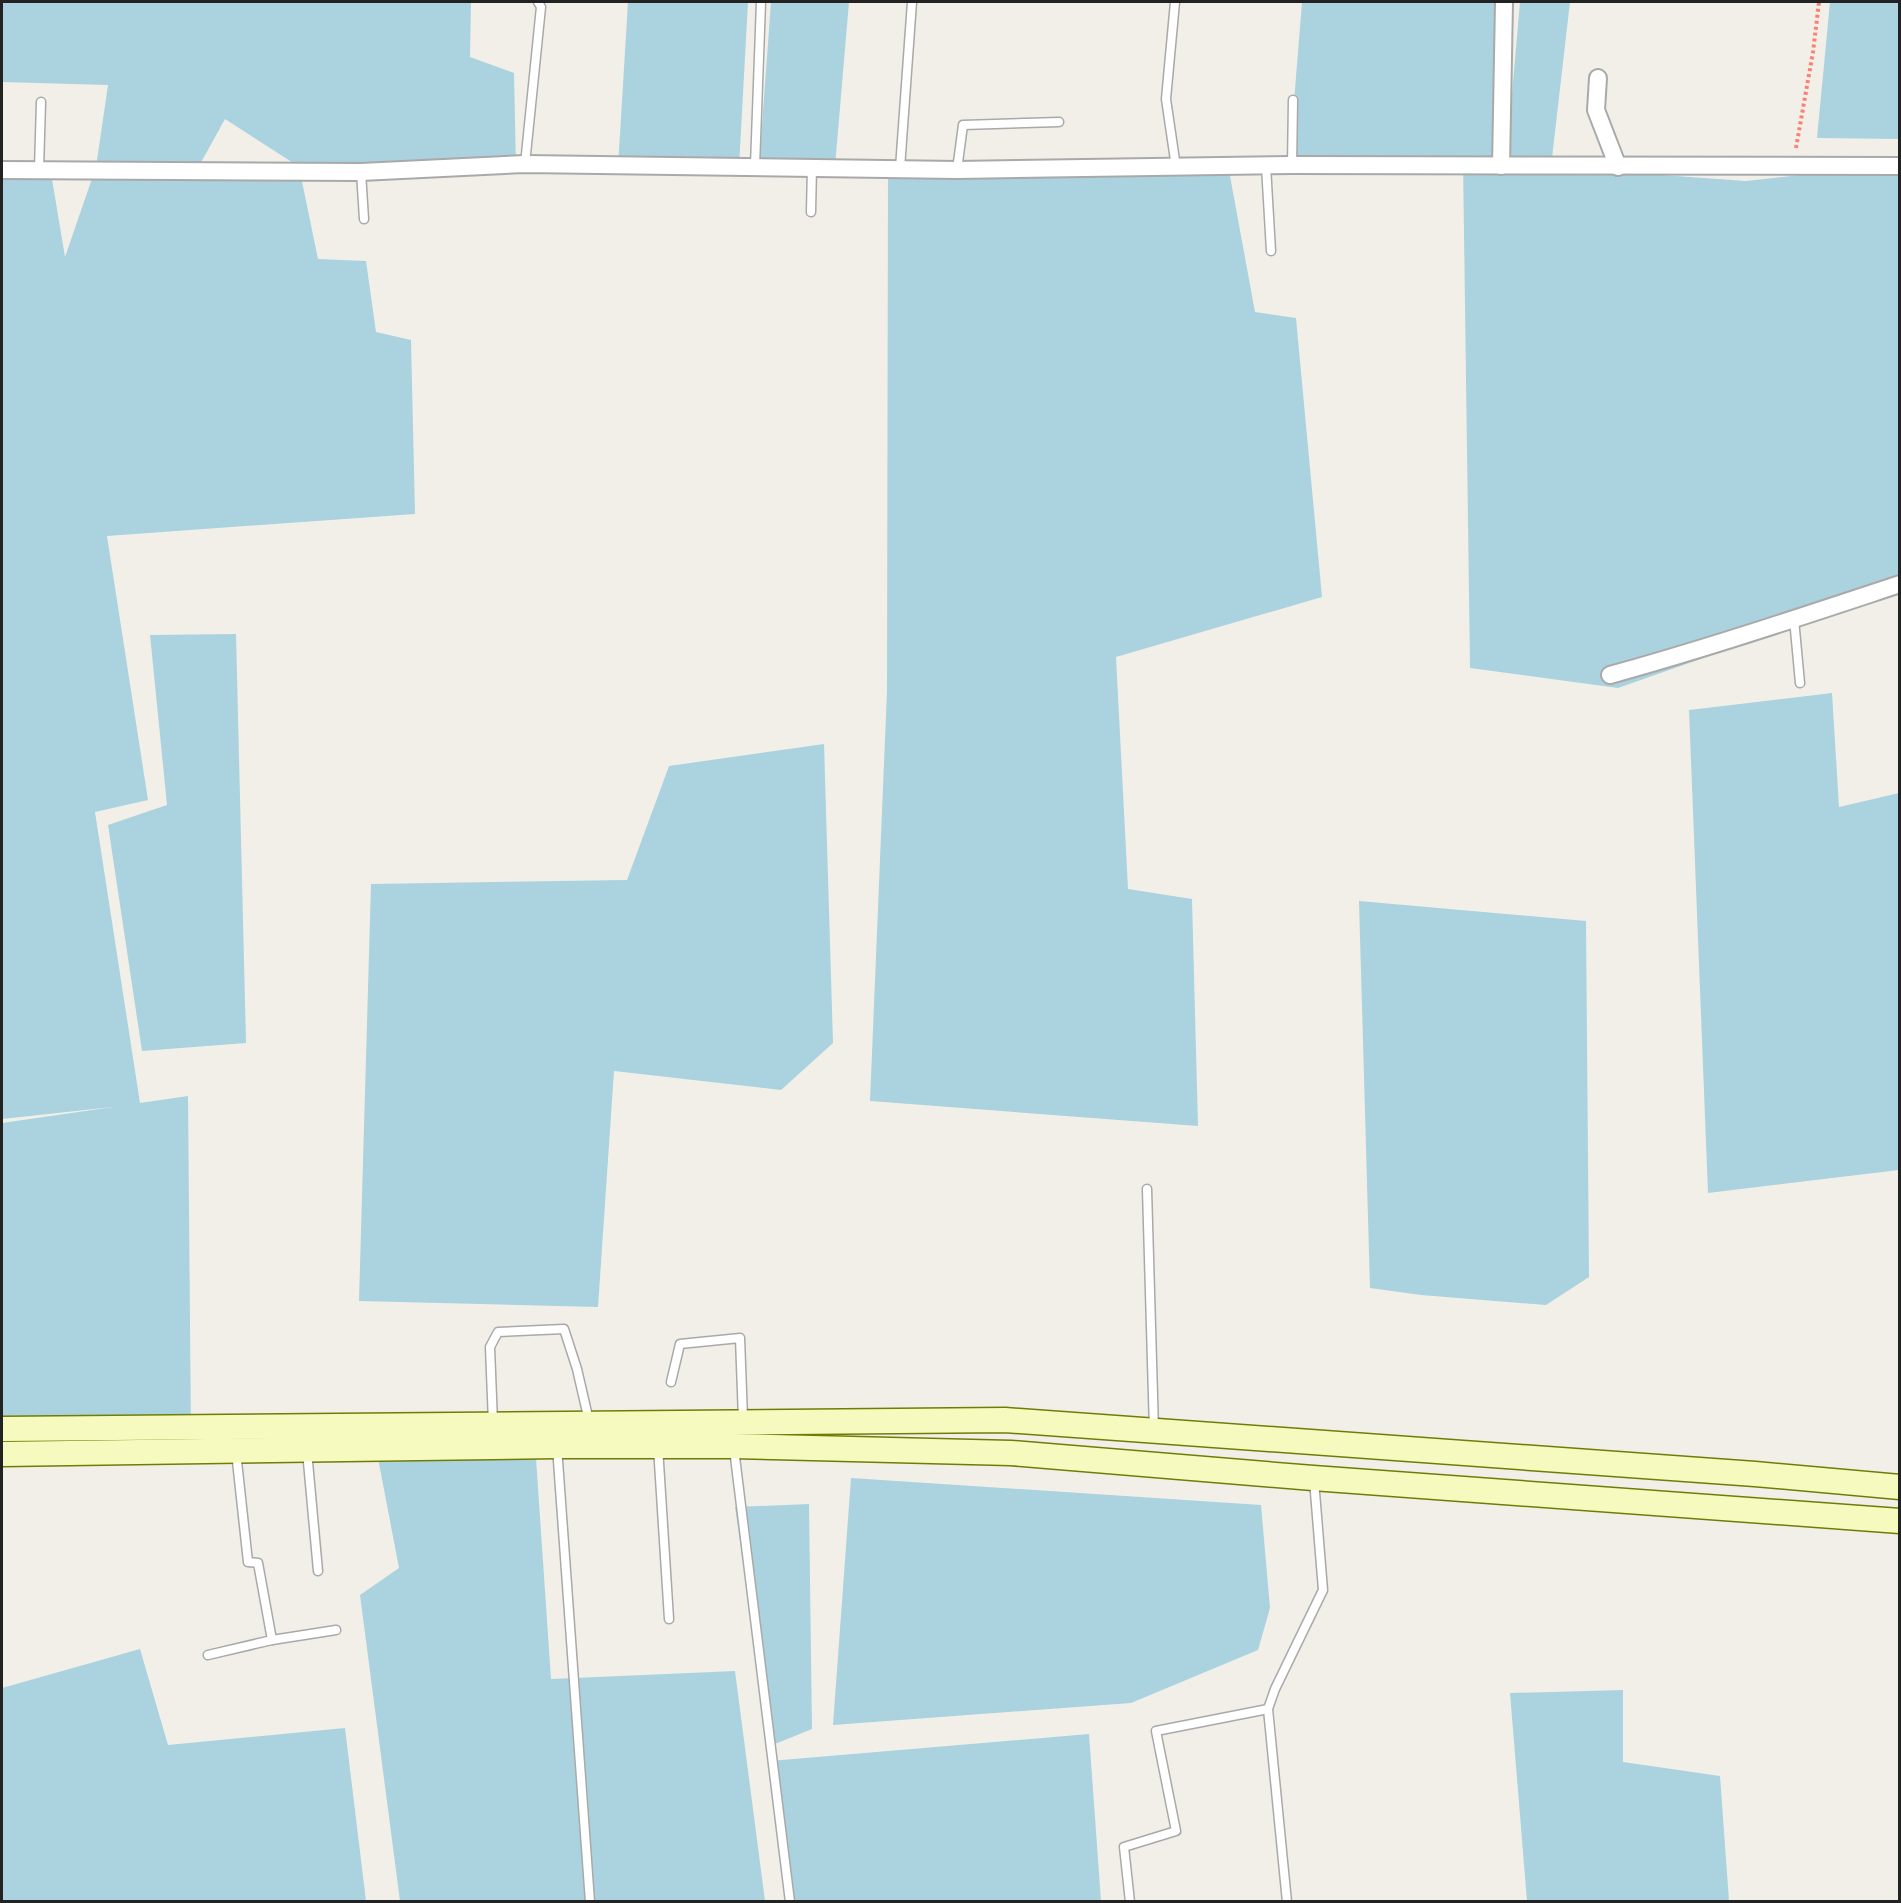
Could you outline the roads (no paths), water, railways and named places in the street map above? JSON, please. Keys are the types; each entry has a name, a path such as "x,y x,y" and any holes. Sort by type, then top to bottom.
{"street":[{"path":"1501,166 1504,2"},
{"path":"1598,78 1596,110 1618,167"},
{"path":"2,170 362,172 525,164 957,170 1292,165 1899,166"},
{"path":"1610,675 1690,653 1899,584"},
{"path":"2,1429 1005,1420 1731,1472 1899,1487"},
{"path":"2,1454 556,1446 733,1446 1011,1453 1313,1478 1899,1521"}],"lane":[{"path":"525,164 541,7 537,2"},
{"path":"755,166 761,2"},
{"path":"900,168 912,2"},
{"path":"1175,2 1166,99 1176,167"},
{"path":"1292,165 1293,100"},
{"path":"39,169 41,102"},
{"path":"957,170 963,125 1059,122"},
{"path":"1266,166 1271,251"},
{"path":"811,212 812,167"},
{"path":"362,172 364,219"},
{"path":"1794,619 1800,683"},
{"path":"1147,1189 1154,1431"},
{"path":"493,1425 490,1347 498,1332 564,1329 577,1369 590,1424"},
{"path":"671,1382 680,1344 740,1338 743,1423"},
{"path":"556,1446 590,1902"},
{"path":"658,1446 669,1619"},
{"path":"733,1446 790,1902"},
{"path":"307,1451 318,1571"},
{"path":"236,1452 248,1562 258,1563 272,1640"},
{"path":"1287,1902 1268,1709 1275,1689 1323,1590 1313,1478"},
{"path":"207,1655 272,1640 336,1630"},
{"path":"1130,1902 1124,1847 1176,1831 1156,1731 1268,1709"}],"water":[{"path":"2,2 471,2 470,57 514,73 516,167 299,167 318,259 366,261 376,332 411,340 415,514 107,536 148,800 95,812 140,1103 188,1096 191,1435 2,1438 2,1123 113,1107 2,1119 2,167 50,167 65,257 96,167 108,85 2,82","holes":["225,119 298,166 199,166"]},
{"path":"628,2 748,2 739,167 618,167"},
{"path":"771,2 849,2 835,166 759,166"},
{"path":"1302,2 1512,2 1508,140 1520,2 1570,2 1552,158 1466,161 1746,181 1899,164 1899,589 1618,688 1470,668 1463,161 1289,164"},
{"path":"1830,2 1899,2 1899,139 1817,138"},
{"path":"1228,165 1255,312 1296,318 1322,597 1116,657 1128,889 1192,899 1198,1126 870,1101 887,691 888,166"},
{"path":"236,634 246,1043 142,1051 108,825 167,805 150,635"},
{"path":"1832,693 1839,807 1899,793 1899,1170 1708,1193 1689,710"},
{"path":"824,744 833,1043 781,1090 614,1071 598,1307 359,1301 371,884 627,880 669,766"},
{"path":"1359,901 1586,921 1589,1277 1546,1305 1421,1295 1370,1288"},
{"path":"534,1429 551,1679 735,1671 765,1901 400,1901 360,1595 399,1568 373,1432"},
{"path":"851,1478 1261,1505 1270,1608 1258,1650 1131,1703 833,1725"},
{"path":"809,1504 812,1729 770,1746 735,1507"},
{"path":"140,1649 168,1745 345,1728 366,1901 2,1901 2,1688"},
{"path":"1623,1690 1623,1762 1720,1776 1729,1901 1527,1901 1510,1693"},
{"path":"1089,1734 1101,1901 787,1901 770,1761"}]}
